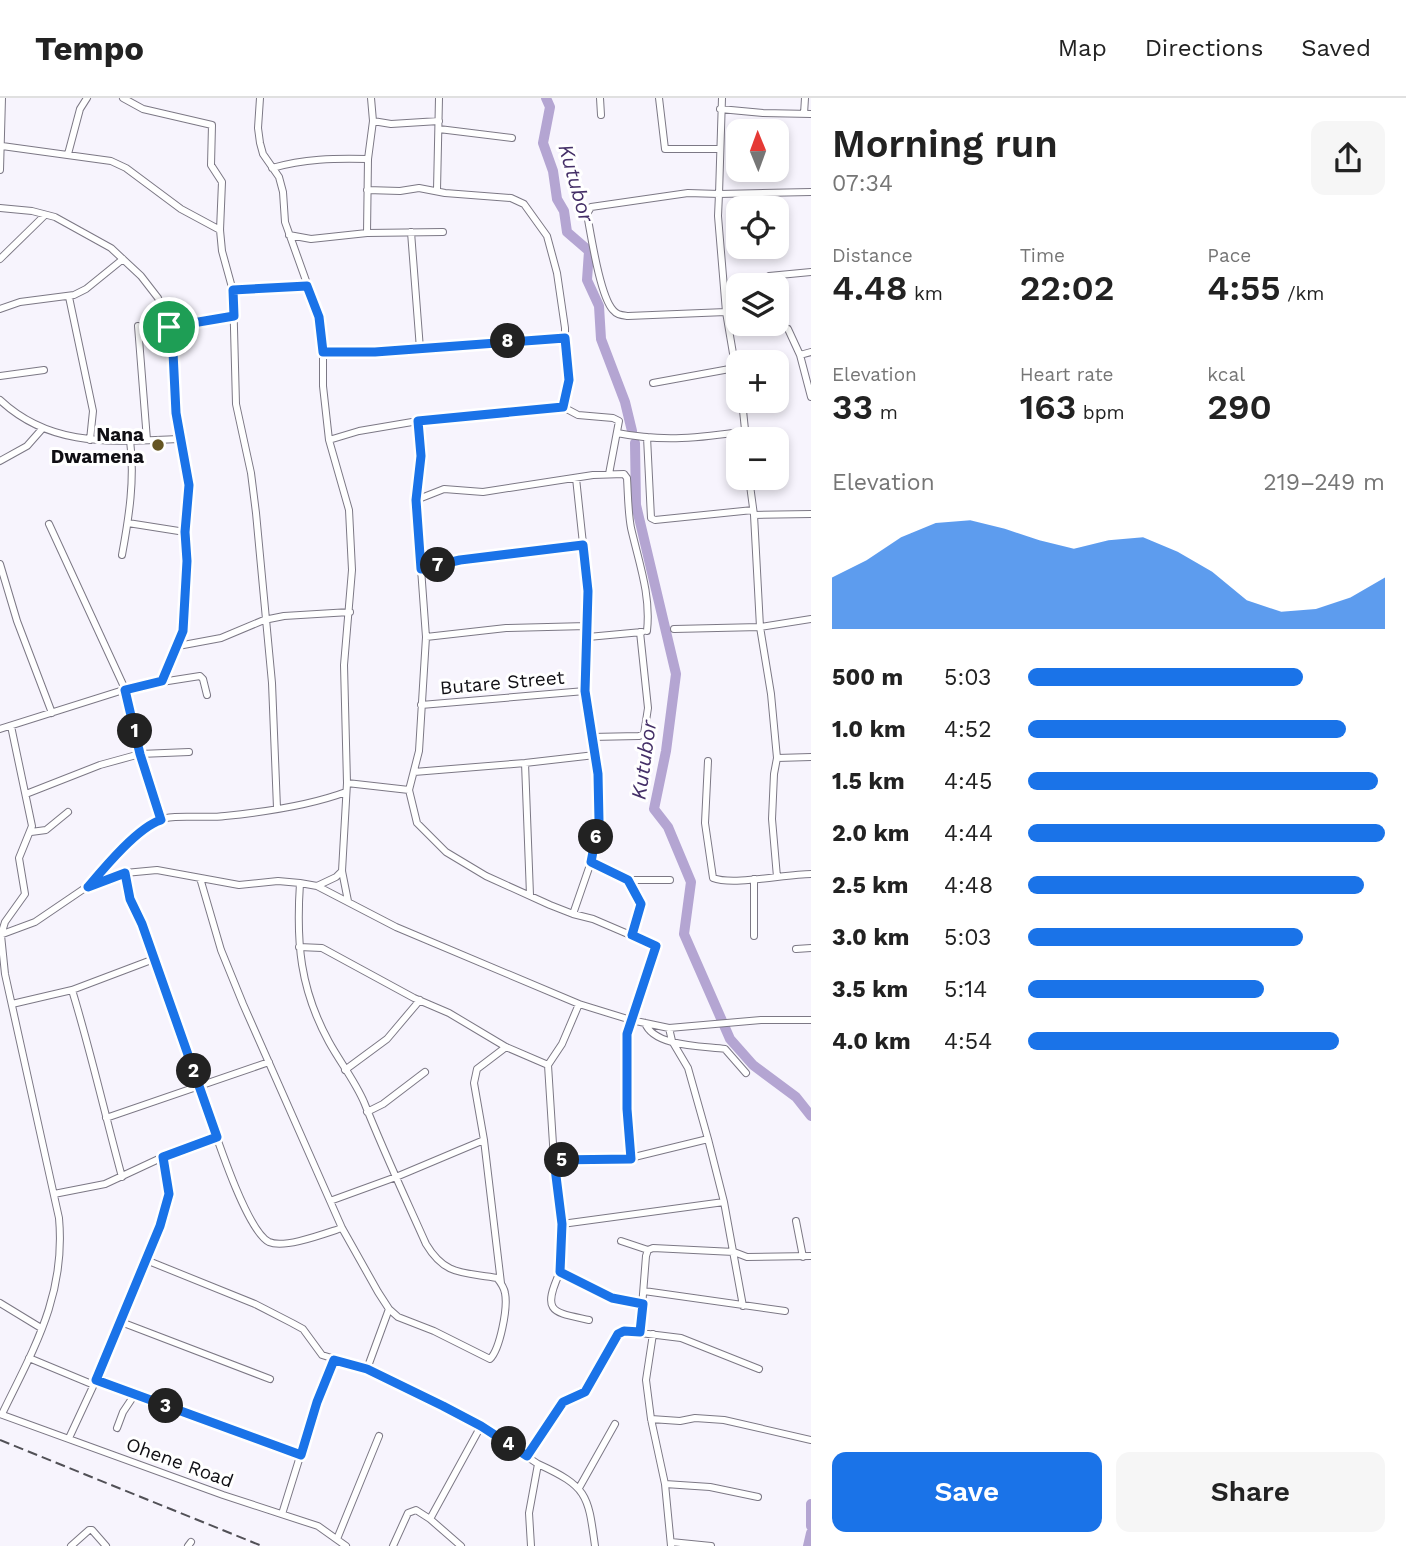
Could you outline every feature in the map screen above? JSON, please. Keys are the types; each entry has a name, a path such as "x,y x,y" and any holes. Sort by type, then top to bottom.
{"street":[{"path":"0,170 2,98"},
{"path":"68,154 80,108 87,98"},
{"path":"123,98 143,109 212,125 211,165 222,182 222,251 233,290 235,391 251,473 272,683 277,807"},
{"path":"260,98 260,143 263,154 279,177 285,222 319,317 329,440 349,510 352,570 344,665 346,792 342,872 348,901"},
{"path":"367,233 368,159 373,121 371,98"},
{"path":"437,190 439,98"},
{"path":"600,98 601,115"},
{"path":"659,98 664,149 720,149"},
{"path":"722,98 720,109 720,149 719,194 718,216 726,312 628,316 614,312 608,303 587,214 595,205 688,193 719,194 811,192"},
{"path":"720,109 807,114 805,98"},
{"path":"373,121 391,124 439,121"},
{"path":"439,129 512,138"},
{"path":"2,146 111,161 126,168 181,209 220,230"},
{"path":"272,168 296,161 328,158 368,159"},
{"path":"367,190 400,191 419,188 445,193 511,198 524,204 542,227 551,245 569,380 563,407"},
{"path":"0,208 32,211 55,218 111,248 158,298 169,327 176,413 189,485 183,631 162,681"},
{"path":"0,259 45,215"},
{"path":"411,232 420,349"},
{"path":"289,235 312,239 367,233 443,232"},
{"path":"0,309 20,302 69,296 86,289 123,259"},
{"path":"789,274 811,272"},
{"path":"233,290 307,286"},
{"path":"69,296 93,411 90,440"},
{"path":"169,327 234,316"},
{"path":"138,326 148,440"},
{"path":"789,331 800,355 811,397"},
{"path":"323,352 420,349 565,338"},
{"path":"800,355 811,352"},
{"path":"0,376 44,370"},
{"path":"653,383 726,370"},
{"path":"0,400 22,418 42,429 90,440 181,439"},
{"path":"329,440 359,431 418,421 563,407 578,415 620,421 609,474"},
{"path":"418,421 421,456 416,500 426,637 419,751 409,790 417,823 446,852 486,876 573,914 593,919 653,944 656,950 627,1034 627,1109 631,1159"},
{"path":"0,461 27,446 42,429"},
{"path":"617,433 665,440 726,436"},
{"path":"647,437 650,518 655,520 753,513 811,513"},
{"path":"122,555 133,465 130,440"},
{"path":"416,500 444,489 483,492 609,474 624,474 627,478 631,526 648,603 648,708 644,734 591,737"},
{"path":"573,914 591,862 599,821 598,774 585,691 588,591 576,478"},
{"path":"750,490 760,627 771,694 777,758 772,819 776,877"},
{"path":"128,523 185,532"},
{"path":"49,524 125,690 140,754 161,820"},
{"path":"421,569 460,560 583,545"},
{"path":"0,564 17,621 52,713"},
{"path":"178,646 221,638 264,620 350,612"},
{"path":"674,629 760,627 811,619"},
{"path":"426,637 506,628 587,626"},
{"path":"588,637 646,631"},
{"path":"0,729 162,681 201,676 207,695"},
{"name":"Butare Street","path":"421,705 585,691"},
{"path":"1,1414 52,1304 61,1253 59,1219 5,974 1,935 5,922 25,894 19,858 31,832 26,794 11,726"},
{"path":"26,794 100,765 140,754 189,752"},
{"path":"414,772 595,755"},
{"path":"777,758 811,757"},
{"path":"708,761 705,823 712,878 717,880 811,874"},
{"path":"525,763 530,895"},
{"path":"346,783 409,790"},
{"path":"88,887 104,867 146,827 161,820 223,817 320,802 346,792"},
{"path":"31,832 46,830 68,812"},
{"path":"591,862 628,880 670,880"},
{"path":"1,935 35,922 88,887 125,873 157,870 239,885 278,881 300,883 317,886 396,927 579,1004 631,1020 669,1028 761,1020 811,1020"},
{"path":"317,886 342,872"},
{"path":"125,873 130,899 142,924 217,1137 245,1207 266,1240 273,1243 286,1243 342,1228"},
{"path":"200,878 221,950 269,1062 342,1228 388,1309 398,1317 434,1331 490,1359 494,1357 498,1343 505,1293 501,1283 484,1140 474,1089 477,1069 506,1047"},
{"path":"754,878 754,936"},
{"path":"628,880 641,904 632,935"},
{"path":"300,883 299,947 303,978 313,1011 363,1102 426,1244 441,1265 451,1270 497,1278 501,1283"},
{"path":"299,947 322,948 449,1013 506,1047 548,1065"},
{"path":"796,949 811,948"},
{"path":"12,1004 72,990 154,959"},
{"path":"72,990 92,1056 122,1177"},
{"path":"345,1070 387,1039 420,1000"},
{"path":"579,1004 562,1044 548,1065 554,1160 562,1224 560,1272 552,1293 552,1307 554,1311 589,1321"},
{"path":"645,1023 652,1034 672,1041 725,1049 746,1073"},
{"path":"669,1028 672,1041 688,1068 708,1139 724,1202 743,1306"},
{"path":"106,1118 269,1062"},
{"path":"367,1112 383,1104 425,1072"},
{"path":"54,1194 83,1190 122,1177 163,1157 217,1137"},
{"path":"554,1160 631,1159 708,1139"},
{"path":"330,1201 484,1140"},
{"path":"69,1438 121,1322 169,1194 163,1157"},
{"path":"562,1224 724,1202"},
{"path":"796,1222 803,1257"},
{"path":"621,1241 648,1250 734,1251 747,1257 811,1256"},
{"path":"640,1332 648,1250"},
{"path":"146,1260 255,1304 292,1323 303,1329 322,1355 367,1369 481,1426 579,1488 588,1501 595,1546"},
{"path":"560,1272 612,1298 643,1304"},
{"path":"644,1291 785,1311"},
{"path":"0,1303 41,1328"},
{"path":"367,1369 388,1309"},
{"path":"121,1322 270,1379"},
{"path":"527,1456 563,1402 585,1392 618,1334 624,1331 681,1338 759,1369"},
{"path":"653,1334 646,1370 651,1419 665,1484 671,1544 711,1546"},
{"path":"29,1358 301,1455"},
{"path":"282,1514 317,1402 334,1360"},
{"path":"117,1428 123,1412 135,1394"},
{"name":"Ohene Road","path":"1,1414 223,1495 318,1526 346,1546"},
{"path":"651,1419 723,1420 811,1440"},
{"path":"579,1488 615,1424"},
{"path":"430,1518 481,1426"},
{"path":"337,1539 379,1436"},
{"path":"531,1546 529,1513 538,1464"},
{"path":"665,1484 710,1487 758,1497"},
{"path":"393,1546 412,1510 430,1518 460,1546"},
{"path":"71,1546 89,1530 106,1546"}],"waterway":[{"name":"Kutubor","path":"546,98 550,107 543,143 553,171 557,199 564,211 567,232 589,251 587,280 599,306 601,339 625,402 632,431"},
{"name":"Kutubor","path":"635,443 636,505 676,674 666,751 654,809 668,827 691,882 684,934 730,1039 753,1065 796,1097 811,1116"},
{"name":"Kutubor","path":"811,1504 811,1526"},
{"name":"Kutubor","path":"808,1546 811,1533"}],"railway":[{"path":"0,1440 262,1546"}],"place":[{"name":"Nana Dwamena","path":"158,445"}],"route":[{"path":"307,286 319,317 323,352 375,352 565,338 569,380 563,407 418,421 421,456 416,500 421,569 460,560 583,545 588,591 585,691 598,774 599,821 591,862 628,880 641,904 632,935 656,946 627,1034 627,1109 631,1159 554,1160 562,1224 560,1272 612,1298 643,1304 640,1332 624,1331 615,1337 585,1392 563,1402 527,1456 481,1426 443,1406 367,1369 334,1360 317,1402 301,1455 96,1380 160,1226 169,1194 163,1157 217,1137 142,924 130,899 125,873 88,887 104,867 146,827 161,820 149,788 125,690 162,681 183,631 189,485 176,413 169,327 234,316 233,290 307,286"}]}
